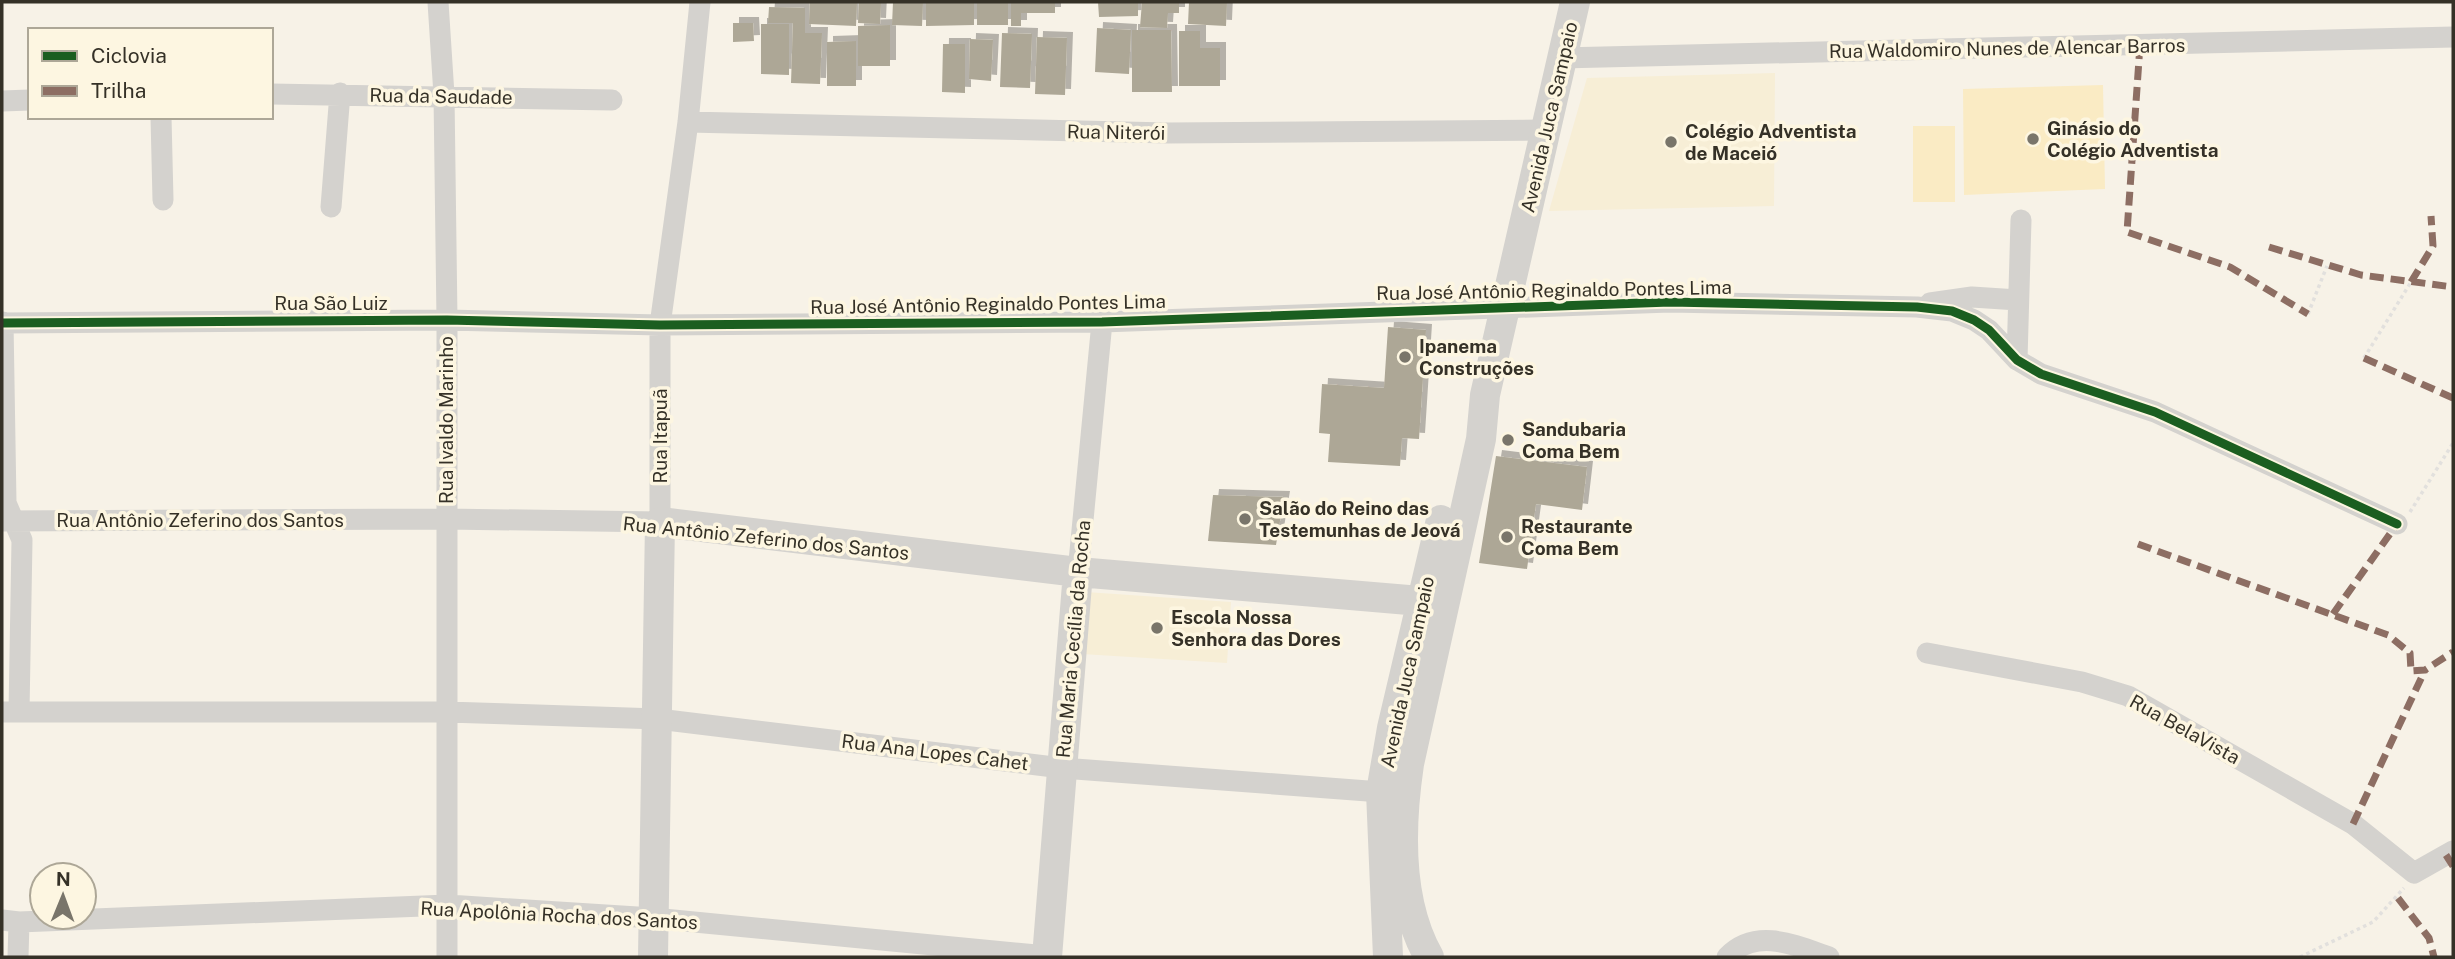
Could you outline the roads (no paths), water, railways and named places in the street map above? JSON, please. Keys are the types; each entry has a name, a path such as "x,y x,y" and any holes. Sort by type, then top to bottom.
{"main road":[{"name":"Avenida Juca Sampaio","path":"1388,957 1381,792 1481,439 1485,396 1508,307 1575,2"},
{"name":"Rua Antônio Zeferino dos Santos","path":"660,523 1078,572 1433,601"},
{"name":"Rua Itapuã","path":"653,957 660,523"},
{"name":"Rua Maria Cecília da Rocha","path":"1047,957 1078,572"},
{"name":"Avenida Juca Sampaio","path":"1427,956 1410,905 1403,856 1404,797 1433,601"},
{"name":"Rua Apolônia Rocha dos Santos","path":"1047,957 1055,957"}],"street":[{"name":"Rua Ivaldo Marinho","path":"438,2 444,95 447,320 447,957"},
{"name":"Rua Itapuã","path":"660,523 660,325 688,122 700,2"},
{"name":"Rua Waldomiro Nunes de Alencar Barros","path":"1561,58 2453,37"},
{"name":"Rua da Saudade","path":"273,94 340,93 612,100"},
{"path":"331,207 340,93"},
{"path":"2,101 28,100"},
{"path":"161,119 163,200"},
{"name":"Rua Niterói","path":"688,122 1168,133 1545,130"},
{"path":"2017,360 2021,220"},
{"path":"1917,307 1972,297 2018,300"},
{"name":"Rua José Antônio Reginaldo Pontes Lima","path":"660,325 1102,322 1670,302 1917,307 1952,311 1989,330 2017,360 2041,374 2155,412 2398,524"},
{"name":"Rua São Luiz","path":"3,323 447,320 660,325"},
{"name":"Rua Maria Cecília da Rocha","path":"1078,572 1102,322"},
{"path":"3,323 7,521 22,540 11,712 447,712 658,719"},
{"name":"Rua Antônio Zeferino dos Santos","path":"7,521 446,519 660,523"},
{"name":"Rua BelaVista","path":"1927,653 2082,682 2128,696 2353,824 2414,873 2453,851"},
{"name":"Rua Ana Lopes Cahet","path":"658,719 1062,768 1381,792"},
{"name":"Rua Apolônia Rocha dos Santos","path":"10,921 448,905 653,918 1047,957"},
{"path":"10,921 18,957"},
{"path":"1727,957 1744,943 1768,939 1823,955"}],"place":[{"name":"Ginásio do Colégio Adventista","path":"2033,139"},
{"name":"Colégio Adventista de Maceió","path":"1671,142"},
{"name":"Ipanema Construções","path":"1405,357"},
{"name":"Sandubaria Coma Bem","path":"1508,440"},
{"name":"Salão do Reino das Testemunhas de Jeová","path":"1245,519"},
{"name":"Restaurante Coma Bem","path":"1507,537"},
{"name":"Escola Nossa Senhora das Dores","path":"1157,628"}]}
